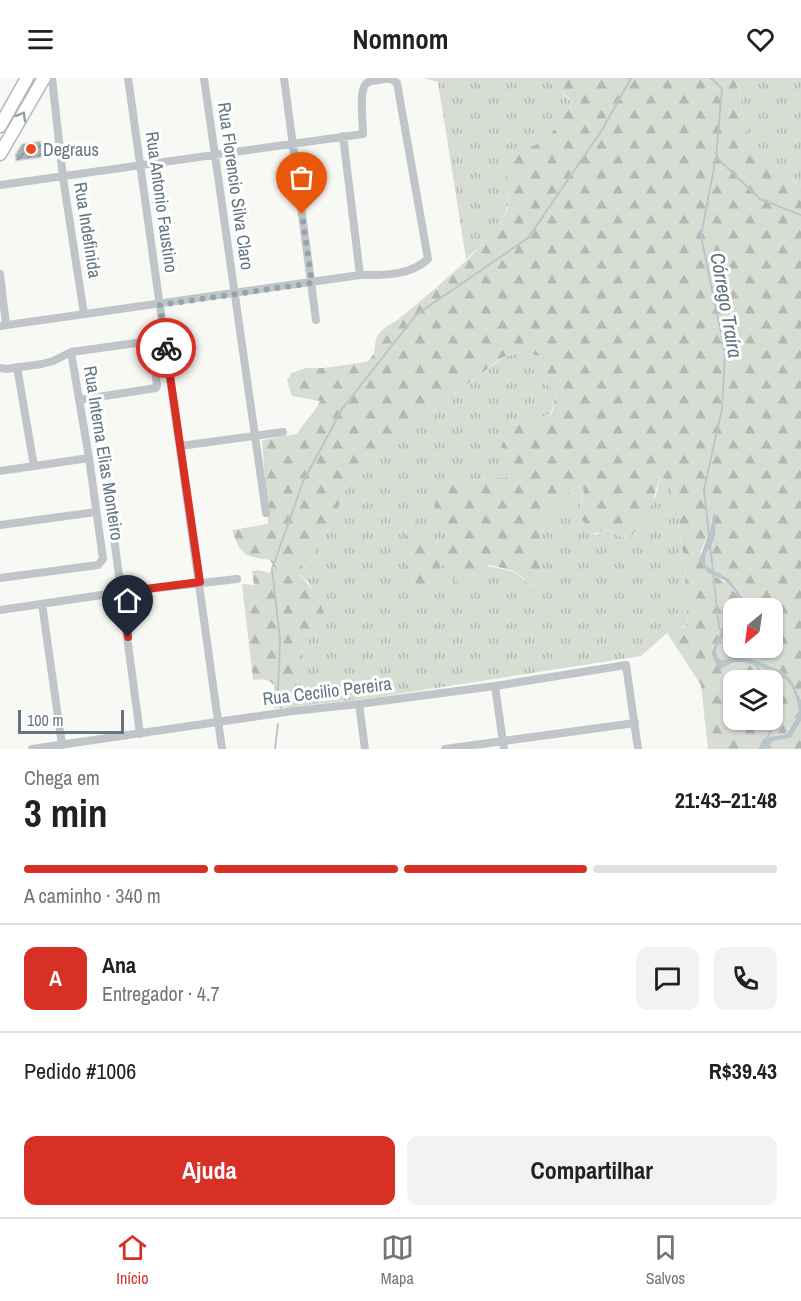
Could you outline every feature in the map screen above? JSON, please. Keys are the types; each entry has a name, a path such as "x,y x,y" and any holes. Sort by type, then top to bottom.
{"main road":[{"path":"0,126 27,78"},
{"path":"0,154 44,78"}],"street":[{"name":"Rua Indefinida","path":"52,78 63,178 84,314"},
{"name":"Rua Antonio Faustino","path":"128,78 222,749"},
{"name":"Rua Florencio Silva Claro","path":"204,78 266,513"},
{"path":"284,78 316,320"},
{"path":"0,185 63,178 363,134 365,86 368,82 392,79 397,83 428,259 395,274 360,275 3,326 0,274"},
{"path":"343,136 360,275"},
{"path":"0,368 17,368 53,361 71,352 148,340 152,344 156,388 79,400"},
{"name":"Rua Interna Elias Monteiro","path":"0,578 98,565 103,559 71,352"},
{"path":"17,368 34,466"},
{"path":"180,446 284,432"},
{"path":"103,455 140,734"},
{"path":"0,471 89,458"},
{"path":"0,525 96,513"},
{"path":"0,610 122,592 237,579"},
{"path":"42,604 62,745"},
{"name":"Rua Cecilio Pereira","path":"32,749 62,745 76,746 293,711 495,686 626,664 634,723"},
{"path":"495,686 503,745"},
{"path":"359,704 365,749"},
{"path":"445,749 503,745 634,723 638,749"}],"green space":[{"path":"424,78 568,78 559,87 573,103 545,143 520,150 506,191 509,202 503,219 488,239 466,259 438,82"},
{"path":"568,78 734,78 741,97 742,118 749,137 789,178 801,186 801,700 790,678 783,670 742,658 783,658 783,598 744,598 729,579 706,566 706,554 713,544 712,516 710,530 700,553 708,573 730,586 738,598 723,598 723,629 712,648 720,670 737,662 767,670 723,670 723,730 783,730 783,678 791,686 799,714 785,734 773,736 758,749 708,749 701,685 667,633 688,625 685,588 686,562 681,545 678,507 669,481 660,477 646,517 628,539 608,530 588,535 587,526 579,516 584,490 578,486 570,491 556,505 542,532 540,542 541,584 532,585 515,572 489,565 477,579 459,583 442,564 425,589 417,588 413,578 405,569 406,534 409,523 416,522 436,544 447,538 452,529 434,511 436,497 442,484 506,478 512,465 501,446 515,425 552,413 556,392 544,382 547,369 544,357 521,352 503,357 454,394 445,406 429,412 403,429 380,455 356,473 347,486 335,522 327,532 319,537 314,547 317,556 311,562 300,560 303,569 300,575 316,595 326,620 317,631 303,638 302,675 291,689 290,707 274,708 272,704 275,686 265,680 253,680 242,584 254,585 252,571 259,570 269,573 275,568 270,560 249,556 241,550 232,530 268,524 262,440 297,434 320,401 292,396 287,380 292,373 306,368 366,362 370,359 374,353 376,339 382,330 399,319 462,264 494,230 505,215 509,202 506,181 510,157 520,150 545,142 573,103 558,87"},
{"path":"734,78 801,78 801,186 789,178 749,137 742,118 741,97"},
{"path":"521,352 545,357 547,369 544,382 556,392 551,413 542,418 515,425 508,459 512,465 506,478 442,484 434,511 452,529 447,538 436,544 428,537 405,530 408,556 405,568 417,588 425,588 442,564 496,568 513,572 528,583 540,584 542,532 556,505 570,491 578,486 584,490 580,507 594,535 608,530 627,539 656,496 660,477 669,481 678,507 681,545 686,562 685,588 688,625 667,633 641,656 372,698 290,707 291,689 302,675 303,638 307,635 317,599 309,583 299,574 299,560 314,547 319,537 327,532 335,522 347,486 356,473 380,455 403,429 429,412 445,406 454,394 504,357"},
{"path":"723,636 723,658 733,658 722,660 716,652"},
{"path":"801,721 801,749 767,749 773,741 791,738"}],"shaded area":[{"path":"714,511 715,535 706,554 706,566 729,579 743,598 737,598 735,591 724,580 708,573 699,560"},
{"path":"723,628 723,636 716,652 722,660 744,658 780,670 767,670 737,662 720,670 712,652"},
{"path":"783,672 790,678 801,700 801,721 791,738 773,741 767,749 758,749 764,738 786,734 799,714 793,690"}],"building":[{"name":"Degraus","path":"41,141 44,157 16,161 15,155 22,144"}],"waterway":[{"path":"281,709 278,692 280,640 272,569 303,482 342,409 416,315 528,238 602,130 631,78"},
{"name":"Córrego Traíra","path":"709,536 704,489 722,409 725,352 701,236 716,157 722,89 711,78"},
{"path":"716,157 760,199 801,215"},
{"name":"Córrego Traíra","path":"710,544 719,628 723,632"},
{"name":"Córrego Traíra","path":"748,658 752,662"},
{"name":"Córrego Traíra","path":"756,666 760,670"},
{"path":"275,749 278,724"},
{"name":"Córrego Traíra","path":"767,738 771,730"}],"way so far":[{"path":"166,348 160,305 312,283 302,214"}],"place":[{"name":"Degraus","path":"31,149"}],"route":[{"path":"128,637 122,592 200,582 166,348"}]}
